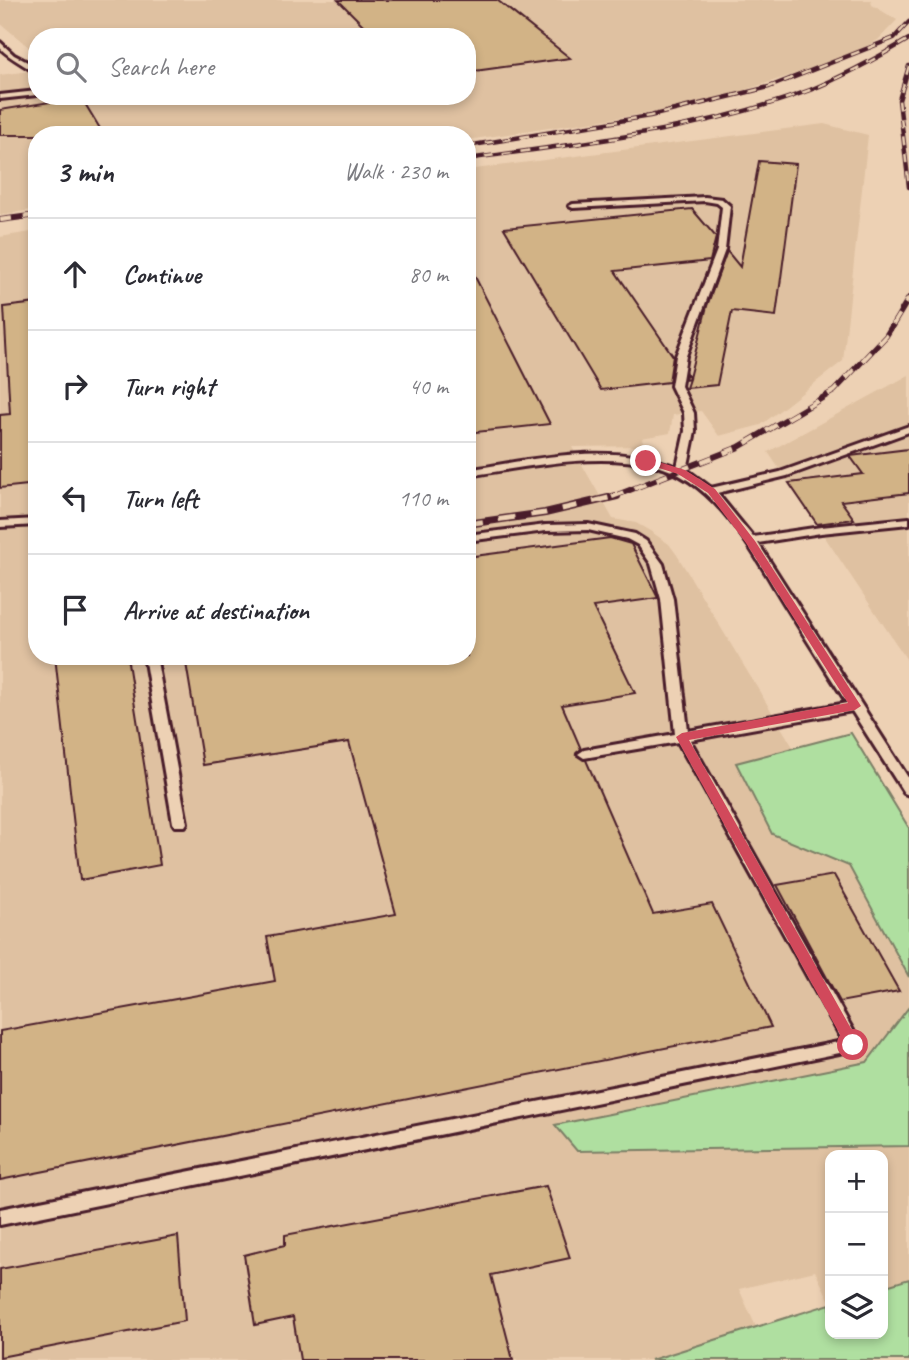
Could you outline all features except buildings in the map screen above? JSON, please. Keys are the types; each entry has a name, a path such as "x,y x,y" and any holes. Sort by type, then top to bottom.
{"lane":[{"path":"0,44 12,56 28,64"},
{"path":"0,97 28,94"},
{"path":"573,206 705,199 719,201 726,206 721,250 681,356 676,386 689,412 690,431 681,472"},
{"path":"712,491 783,474 909,429"},
{"path":"476,472 561,460 605,458 646,461 681,472 712,491 750,541 909,790"},
{"path":"0,524 28,522"},
{"path":"750,541 908,523"},
{"path":"0,1217 853,1045 682,737 667,599 657,564 642,544 631,536 588,527 546,528 476,537"},
{"path":"152,665 180,823"},
{"path":"584,754 855,706"}],"shaded area":[{"path":"0,0 871,0 872,5 897,20 878,40 847,57 730,95 664,111 476,139 476,126 28,126 28,210 0,215 0,75 28,71 28,105 476,105 476,28 28,28 28,46 0,23"},
{"path":"824,124 868,135 843,361 761,425 719,436 701,411 673,415 670,433 642,438 644,446 572,447 613,519 636,523 669,544 677,555 909,939 909,1312 888,1317 888,1150 825,1150 825,1292 815,1271 739,1289 766,1349 714,1360 0,1360 0,237 28,232 28,665 476,665 476,169"},
{"path":"909,375 909,663 768,452"}],"green space":[{"path":"851,733 909,828 909,977 849,866 772,834 736,763"},
{"path":"909,1007 909,1146 577,1151 555,1125 867,1062"},
{"path":"909,1279 909,1360 651,1360 825,1306 825,1339 888,1339 888,1285"}],"railway":[{"path":"476,145 650,116 769,87 894,38 909,22"},
{"path":"476,158 641,134 727,116 823,85 909,39"},
{"path":"909,66 899,100 909,187"},
{"path":"0,220 28,216"},
{"path":"612,497 739,447 834,391 886,336 909,298"},
{"path":"476,523 545,513 617,496"}],"route":[{"path":"646,461 681,472 712,491 750,541 855,706 682,737 853,1045"}]}
